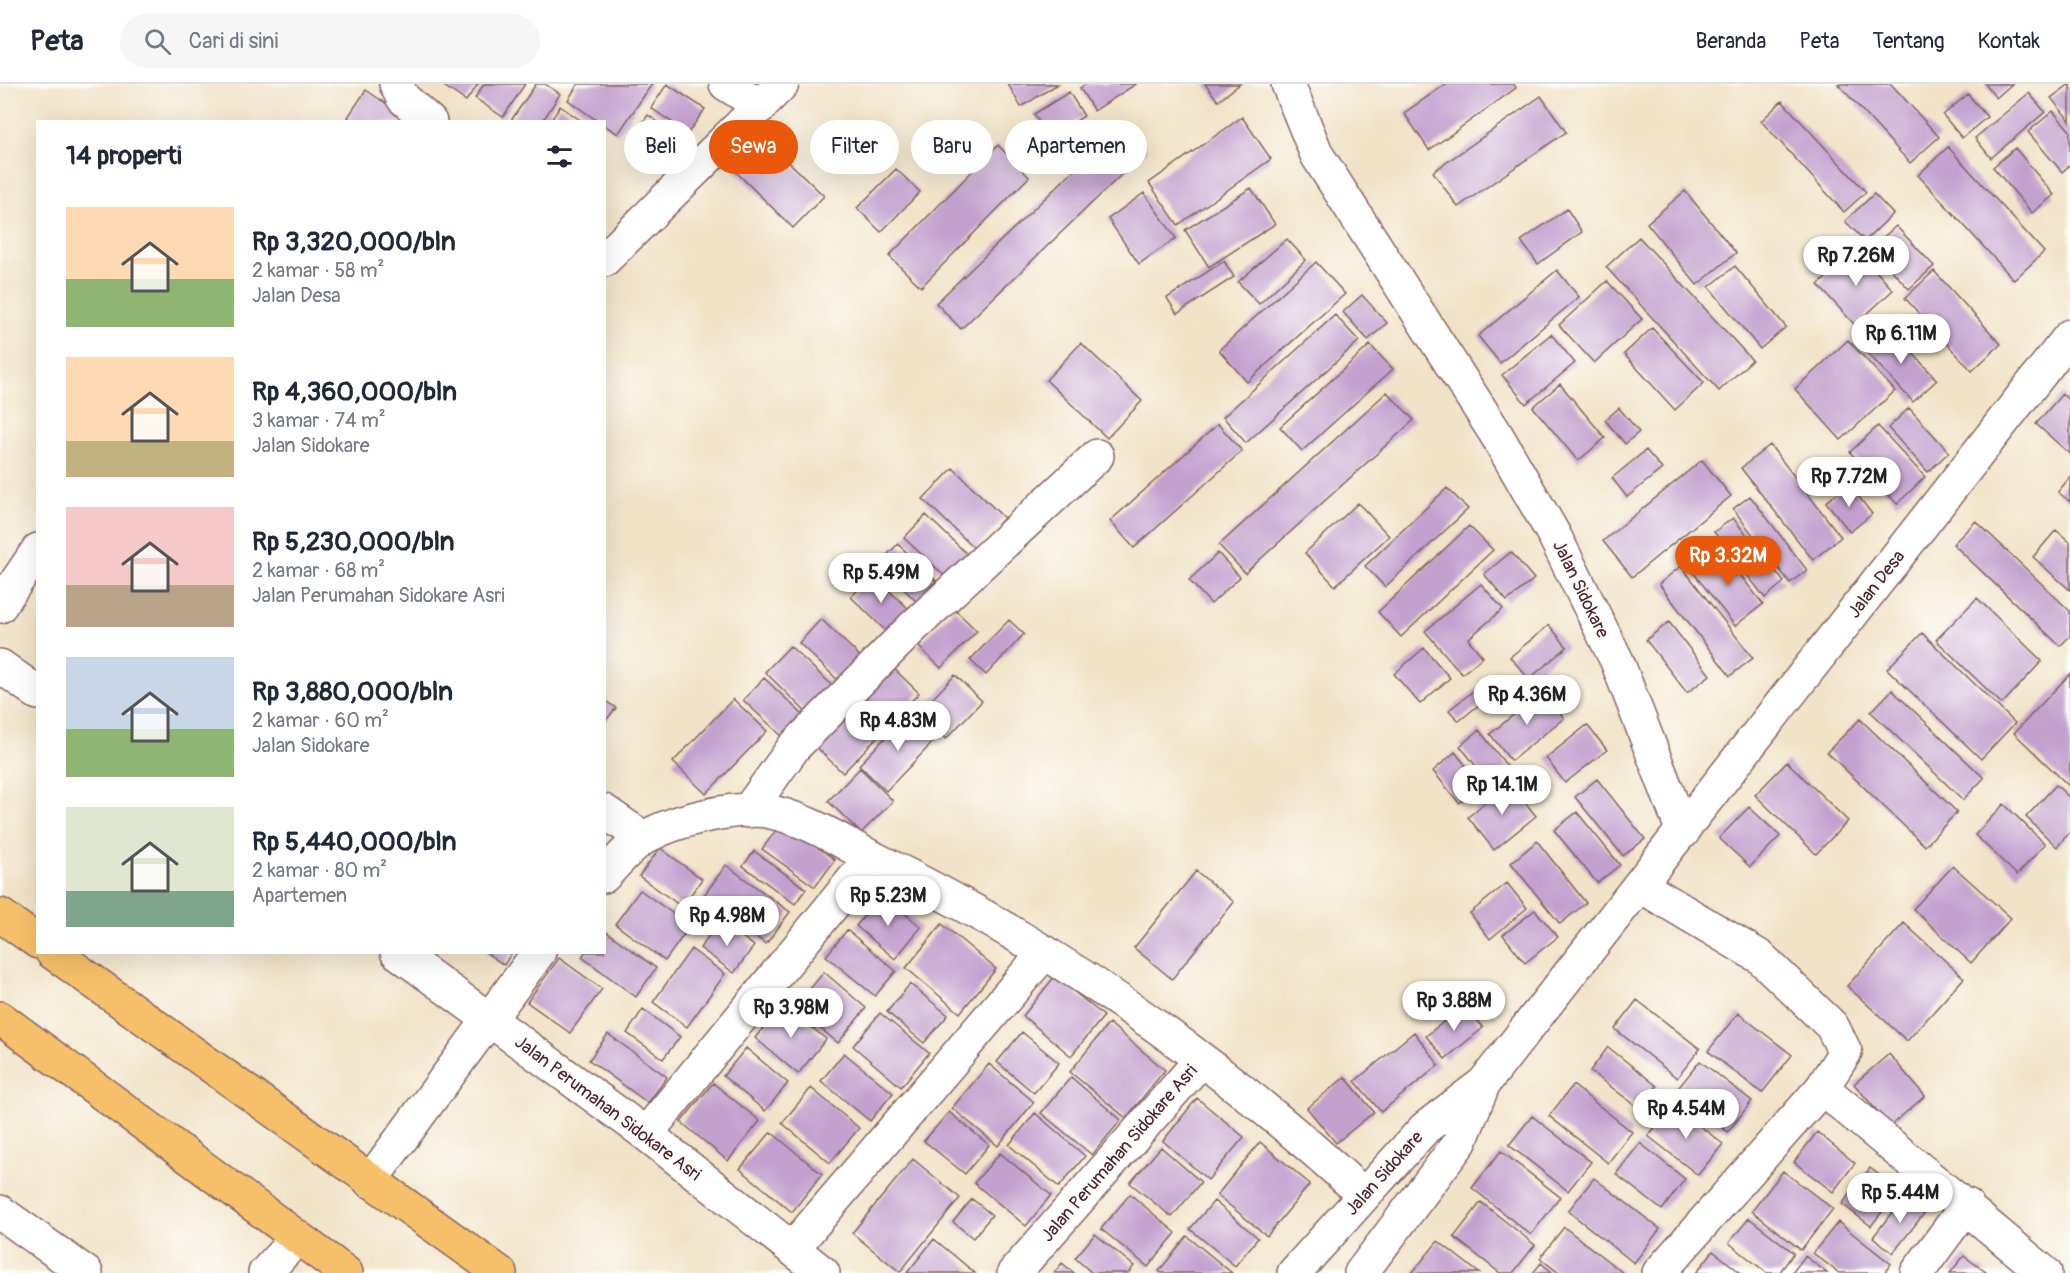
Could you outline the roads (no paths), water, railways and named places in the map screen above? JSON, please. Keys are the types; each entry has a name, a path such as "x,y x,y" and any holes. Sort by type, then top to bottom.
{"main road":[{"path":"0,915 36,941"},
{"path":"55,954 500,1273"},
{"path":"0,1018 346,1273"}],"street":[{"path":"396,84 403,98 428,120"},
{"path":"726,84 771,95"},
{"name":"Jalan Sidokare","path":"1288,84 1317,154 1490,424 1554,535 1617,661 1683,832 1484,1083 1425,1128 1294,1273"},
{"path":"608,250 771,95"},
{"name":"Jalan Desa","path":"1683,832 2070,336"},
{"path":"748,811 794,747 912,628 1096,456"},
{"path":"0,606 36,553"},
{"path":"0,666 36,692"},
{"name":"Jalan Perumahan Sidokare Asri","path":"606,874 643,838 670,826 703,817 748,811 763,811 798,819 920,880 1045,952 1201,1060 1331,1165 1364,1195"},
{"path":"606,812 643,838"},
{"path":"645,1134 872,857"},
{"path":"1641,886 1760,957 1832,1026 1845,1052 1822,1088 1659,1273"},
{"path":"792,1249 1045,952"},
{"name":"Jalan Perumahan Sidokare Asri","path":"400,954 645,1134 823,1273"},
{"path":"370,1181 488,1018 537,954"},
{"name":"Jalan Perumahan Sidokare Asri","path":"1014,1273 1201,1060"},
{"name":"Jalan Sidokare","path":"1361,1273 1460,1142 1484,1083"},
{"path":"1822,1088 1967,1205 2045,1273"},
{"path":"1917,1273 1967,1205"},
{"path":"0,1212 86,1273"},
{"path":"265,1273 297,1238"}]}
